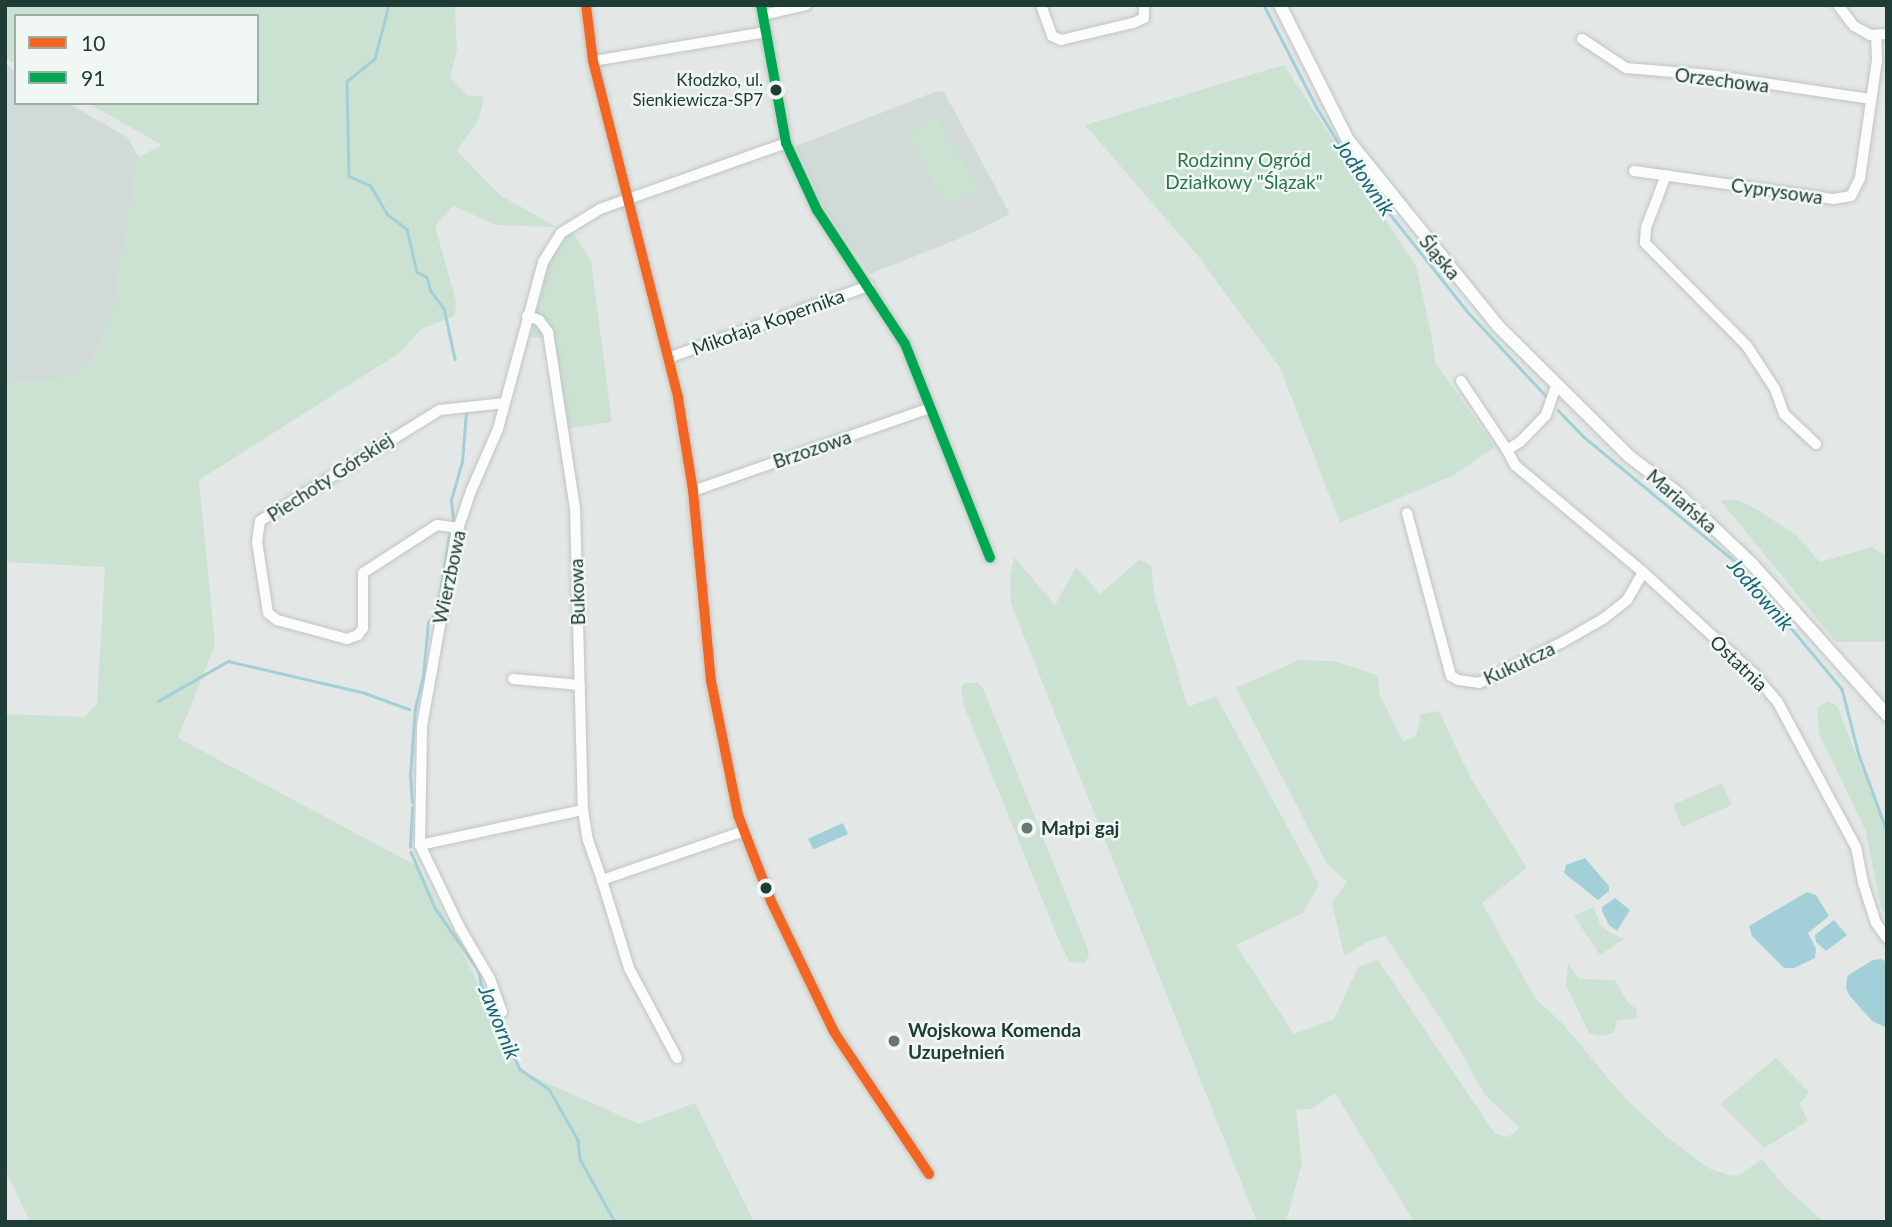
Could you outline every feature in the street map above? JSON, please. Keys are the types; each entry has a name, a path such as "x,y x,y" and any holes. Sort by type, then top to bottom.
{"street":[{"path":"586,5 593,61 626,201 668,358 694,491 711,681 744,831 789,941 834,1032 929,1174"},
{"path":"806,5 762,10 786,143 817,209 905,344 990,558"},
{"path":"1041,5 1052,36 1061,40 1144,18 1144,5"},
{"name":"Śląska","path":"1280,5 1348,140 1480,306 1556,386"},
{"path":"1838,5 1854,26 1881,35"},
{"path":"593,61 766,32"},
{"name":"Cyprysowa","path":"1634,171 1834,199 1851,196 1860,178 1881,35"},
{"name":"Orzechowa","path":"1582,38 1626,68 1710,75 1871,99"},
{"name":"Wierzbowa","path":"420,845 422,726 440,615 459,528 505,403 543,262 561,233 600,209 786,143"},
{"path":"1665,176 1646,228 1645,243 1746,346 1775,389 1784,414 1816,444"},
{"name":"Mikołaja Kopernika","path":"668,358 868,286"},
{"name":"Bukowa","path":"527,316 539,320 548,332 575,508 583,810 588,840 629,968 677,1058"},
{"name":"Ostatnia","path":"1461,381 1515,465 1643,572 1754,674 1777,702 1856,847 1869,903 1876,923 1887,938"},
{"path":"1507,450 1520,442 1546,415 1556,386"},
{"name":"Mariańska","path":"1556,386 1630,457 1675,491 1752,564 1887,715"},
{"name":"Piechoty Górskiej","path":"459,528 446,524 437,525 363,573 363,628 358,635 347,639 277,620 268,613 257,542 260,522 440,410 505,403"},
{"name":"Brzozowa","path":"694,491 930,408"},
{"name":"Kukułcza","path":"1407,513 1451,676 1458,680 1479,683 1562,643 1603,619 1627,600 1643,572"},
{"path":"513,679 580,685"},
{"path":"502,1012 490,979 460,928 420,845 583,810"},
{"path":"602,880 744,831"}],"shaded area":[{"path":"5,62 14,72 14,105 71,105 127,137 139,157 113,311 91,363 59,379 5,384"},
{"path":"937,91 944,92 1010,214 961,238 870,274 823,206 796,146"}],"green space":[{"path":"5,5 455,5 457,51 450,78 467,95 484,97 479,119 457,151 500,195 556,227 496,225 453,206 435,226 456,301 455,316 421,329 401,352 199,480 215,645 178,738 419,867 523,1072 639,1124 695,1103 754,1222 30,1222 5,1169 5,714 85,717 97,703 105,567 5,562 5,383 59,378 91,363 113,311 139,157 162,145 92,105 259,105 259,14 14,14 14,63 5,58"},
{"name":"Rodzinny Ogród Działkowy \"Ślązak\"","path":"1284,65 1416,266 1435,362 1495,447 1454,475 1340,523 1280,368 1198,256 1085,125"},
{"path":"936,117 979,188 948,207 905,136"},
{"path":"571,230 591,261 612,422 558,430 544,338 531,337 549,261"},
{"path":"1720,500 1737,500 1756,509 1795,534 1820,562 1872,547 1887,557 1887,642 1836,642"},
{"path":"1014,557 1055,605 1076,567 1100,594 1139,560 1151,565 1154,594 1188,707 1216,696 1319,885 1303,913 1236,945 1294,1034 1334,1019 1358,967 1378,960 1495,1134 1508,1137 1520,1128 1485,1095 1450,1033 1385,936 1369,941 1344,956 1332,902 1347,882 1327,864 1236,688 1299,660 1334,661 1377,675 1380,695 1403,742 1416,736 1421,714 1439,711 1469,775 1527,868 1482,903 1535,998 1563,1024 1623,1096 1666,1136 1708,1168 1732,1176 1741,1174 1762,1159 1784,1186 1824,1222 1414,1222 1335,1093 1311,1109 1296,1110 1302,1163 1286,1222 1257,1222 1011,604 1010,575"},
{"name":"Małpi gaj","path":"965,683 978,683 983,688 1087,947 1089,955 1085,963 1070,962 1062,948 964,706 961,687"},
{"path":"1828,701 1837,706 1887,831 1887,918 1881,908 1865,829 1819,734 1817,708"},
{"path":"1722,783 1732,805 1682,827 1673,805"},
{"path":"1594,907 1600,924 1624,939 1600,955 1574,916"},
{"path":"1568,964 1580,979 1615,980 1627,1001 1637,1010 1636,1019 1617,1020 1614,1032 1604,1036 1589,1033 1566,985"},
{"path":"1776,1058 1809,1092 1800,1104 1808,1121 1764,1148 1720,1104"}],"water":[{"path":"843,823 848,834 813,849 808,838"},
{"path":"1585,858 1609,886 1609,891 1598,900 1564,873 1566,865"},
{"path":"1807,892 1816,895 1829,916 1808,933 1816,949 1815,958 1794,968 1784,968 1752,936 1749,926"},
{"path":"1615,898 1630,910 1617,931 1609,925 1602,911 1602,907"},
{"path":"1834,920 1847,935 1826,951 1816,942 1815,935"},
{"path":"1881,959 1887,962 1887,1028 1872,1021 1846,988 1850,974 1873,960"}],"waterway":[{"name":"Jawornik","path":"389,5 375,59 347,82 349,176 371,186 387,214 407,229 417,272 427,277 431,291 444,308 455,359"},
{"name":"Jodłownik","path":"1264,5 1317,108 1355,170 1468,312 1546,396"},
{"name":"Jodłownik","path":"1558,410 1584,437 1737,563 1842,689 1859,755 1887,831"},
{"name":"Jawornik","path":"453,520 451,500 462,462 466,412"},
{"name":"Jawornik","path":"412,803 410,776 415,708 423,676 428,622 433,617 439,599 449,536"},
{"path":"158,701 228,661 365,693 409,709"},
{"name":"Jawornik","path":"410,847 412,808"},
{"name":"Jawornik","path":"411,852 435,908 479,971 481,984 520,1069 549,1089 578,1140 580,1159 615,1222"}],"transit line":[{"name":"10","path":"586,5 593,61 678,398 693,491 711,681 738,815 771,901 834,1032 929,1174"},
{"name":"91","path":"761,5 786,143 817,210 905,344 990,558"}],"place":[{"name":"Kłodzko, ul. Sienkiewicza-SP7","path":"776,90"},
{"name":"Małpi gaj","path":"1027,828"},
{"name":"Wojskowa Komenda Uzupełnień","path":"894,1041"}]}
